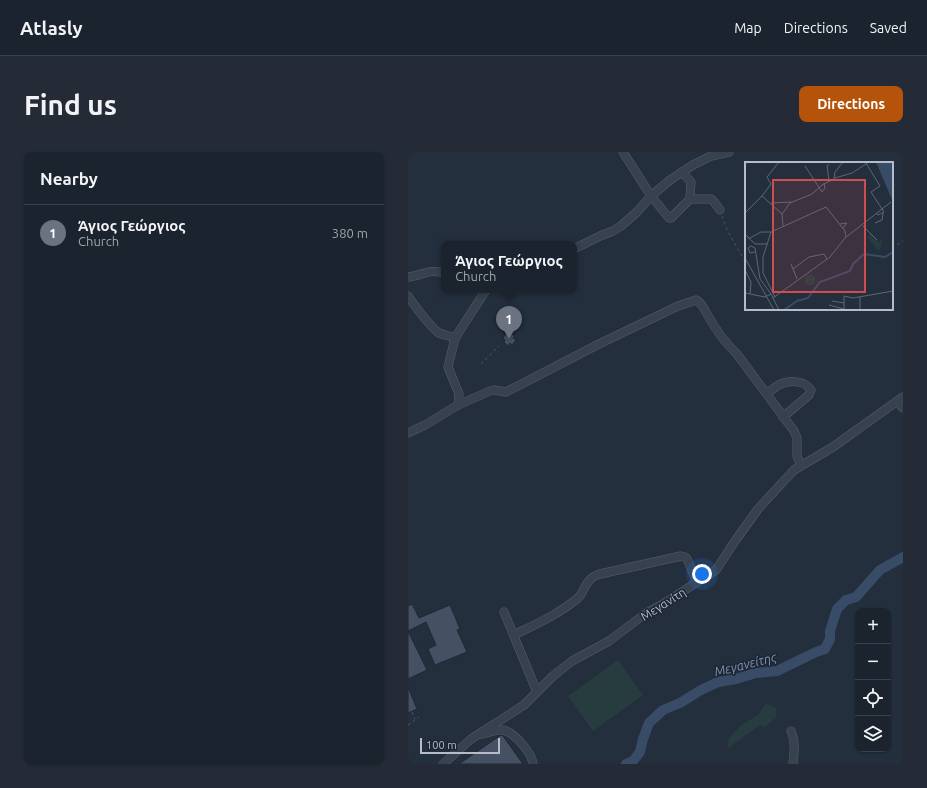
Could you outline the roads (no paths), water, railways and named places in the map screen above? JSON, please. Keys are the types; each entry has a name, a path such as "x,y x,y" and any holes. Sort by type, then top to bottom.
{"street":[{"path":"623,152 651,196 669,218 671,218 690,199 691,182 682,172"},
{"path":"577,248 619,228 637,212 651,196 670,180 693,164 710,154 729,152"},
{"path":"690,199 711,200 720,210"},
{"path":"408,277 431,271 441,273"},
{"path":"458,405 459,395 448,367 455,338 484,293"},
{"path":"408,296 437,331 455,338"},
{"path":"408,433 425,425 458,405 492,391 506,392 599,344 678,306 696,300 702,305 714,326 737,354 796,434 797,456 801,466"},
{"path":"767,394 778,386 788,382 802,382 809,387 809,395 783,417"},
{"path":"900,399 903,408"},
{"name":"Μεγανίτη","path":"444,764 476,735 520,708 553,676 572,661 609,641 645,614 712,572 718,567 758,509 790,474 833,447 900,399"},
{"path":"514,635 551,616 566,606 583,592 592,577 600,574 681,556 687,559 697,582"},
{"path":"504,612 537,692"},
{"path":"476,735 505,730 517,739 530,754 533,764"},
{"path":"791,731 795,748 794,764"}],"waterway":[{"name":"Μεγανείτης","path":"626,764 633,761 640,752 649,723 663,710 680,703 701,690 718,682 736,679 756,673 777,671 825,649 830,639 830,631 837,609 846,600 856,597 880,570 903,557"}],"place":[{"name":"Άγιος Γεώργιος","path":"509,339"}]}
